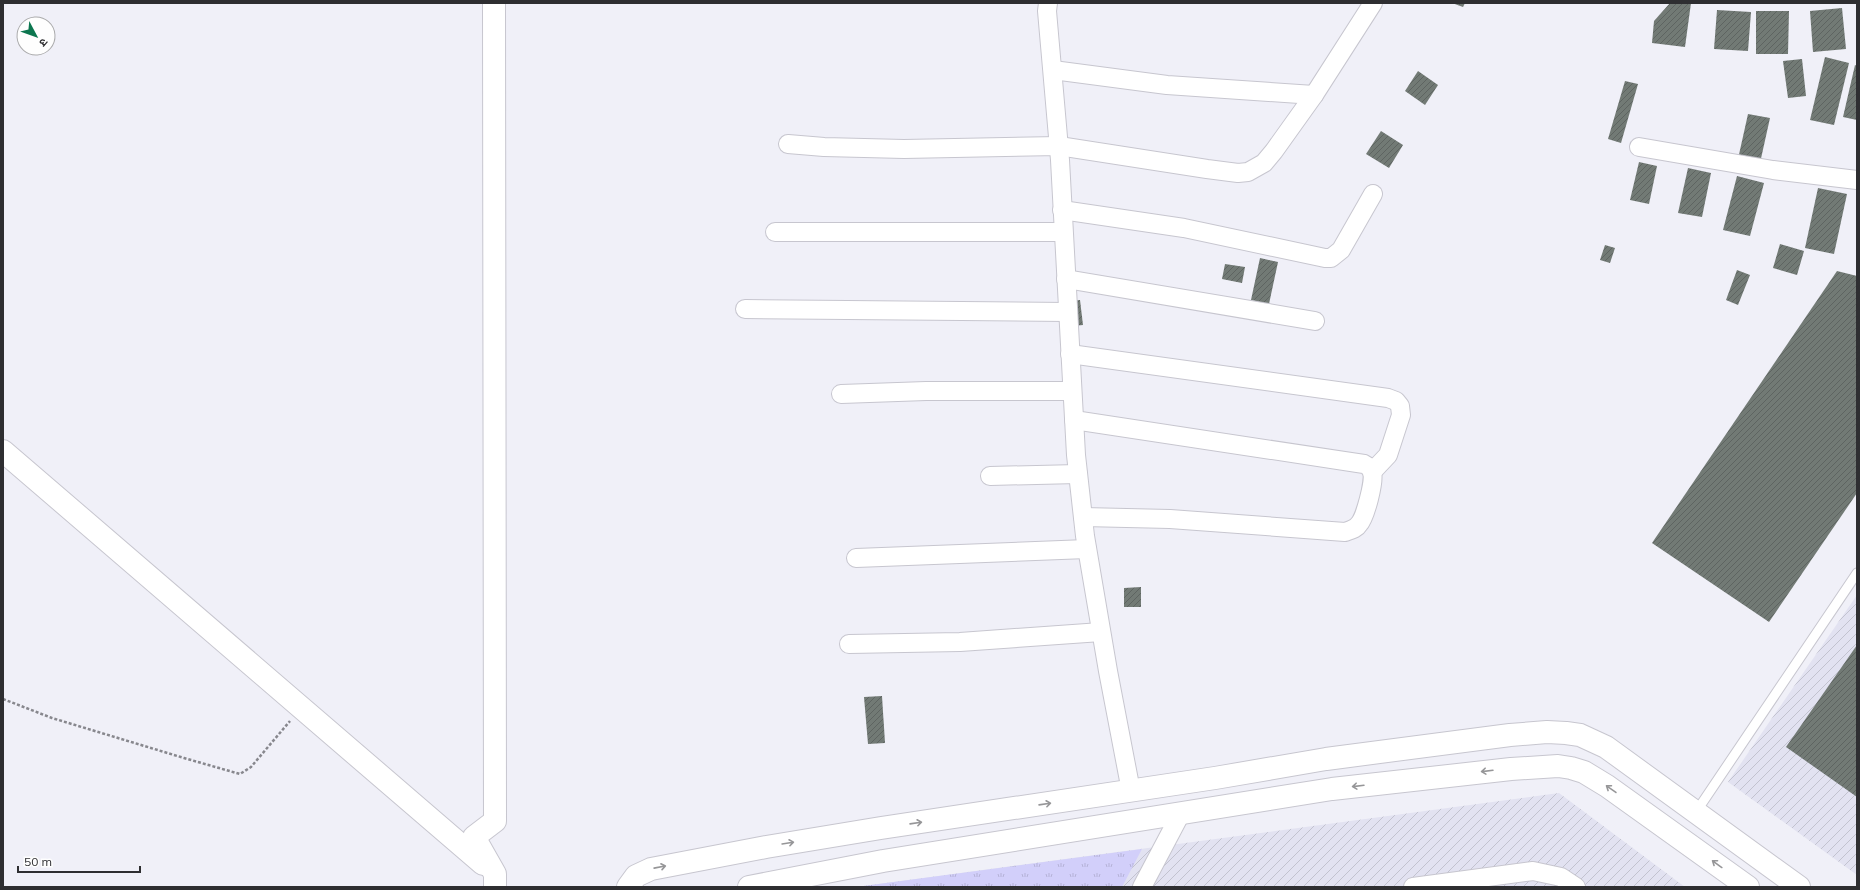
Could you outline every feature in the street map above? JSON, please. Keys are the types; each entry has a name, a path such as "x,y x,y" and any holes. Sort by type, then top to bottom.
{"street":[{"path":"494,3 495,821 474,837 495,880"},
{"path":"1048,3 1047,11 1059,146 1067,312 1078,474 1087,549 1131,791"},
{"path":"788,144 824,147 904,149 1059,146 1201,168 1238,173 1248,172 1264,163 1314,95 1373,3"},
{"path":"1053,70 1174,85 1314,95"},
{"path":"1639,148 1774,170 1857,180"},
{"path":"1062,210 1184,228 1331,258 1341,250 1373,194"},
{"path":"775,232 1063,232"},
{"path":"1066,278 1315,321"},
{"path":"745,309 1067,312"},
{"path":"1070,354 1388,398 1396,401 1400,406 1401,415 1388,455 1372,472"},
{"path":"841,394 926,391 1072,391"},
{"path":"1074,420 1364,464 1369,467 1372,472 1373,480 1362,520 1354,529 1345,532 1170,518 1083,517"},
{"path":"3,451 301,707 495,880"},
{"path":"990,476 1078,474"},
{"path":"856,558 1087,549"},
{"path":"849,644 967,642 1101,632"},
{"path":"638,883 651,869 766,847 1356,755 1510,735 1547,732 1580,735 1606,747 1644,773 1696,813 1799,887"},
{"path":"749,887 883,861 1180,815 1332,789 1511,769 1558,766 1584,772 1607,786 1748,887"},
{"path":"1142,887 1180,815"},
{"path":"1413,887 1533,870 1561,877 1576,887"}],"lane":[{"path":"1696,813 1857,572"}],"path":[{"path":"3,699 52,718 240,774 246,771 257,761 301,707"}],"shaded area":[{"path":"1857,595 1857,875 1728,782"},
{"path":"1559,793 1685,887 856,887"}],"green space":[{"path":"1142,849 1122,887 856,887"}],"building":[{"path":"1452,3 1465,3 1463,7"},
{"path":"1670,3 1691,3 1685,47 1652,43 1654,21"},
{"path":"1842,8 1846,49 1813,52 1810,11"},
{"path":"1717,10 1751,12 1748,51 1714,49"},
{"path":"1756,11 1789,11 1788,54 1756,54"},
{"path":"1825,57 1849,63 1834,125 1810,120"},
{"path":"1802,59 1806,96 1788,98 1783,61"},
{"path":"1855,65 1857,66 1857,120 1843,117"},
{"path":"1418,71 1438,85 1425,105 1405,91"},
{"path":"1625,81 1638,84 1621,143 1608,139"},
{"path":"1748,114 1770,118 1760,163 1738,159"},
{"path":"1381,131 1403,145 1389,168 1366,154"},
{"path":"1639,162 1657,166 1649,204 1630,200"},
{"path":"1688,168 1711,173 1702,217 1678,213"},
{"path":"1737,176 1764,183 1750,236 1723,230"},
{"path":"1818,188 1847,194 1834,254 1805,248"},
{"path":"1780,244 1804,251 1797,275 1773,268"},
{"path":"1605,245 1615,248 1610,263 1600,260"},
{"path":"1260,258 1278,262 1269,304 1251,300"},
{"path":"1225,264 1245,267 1242,283 1222,279"},
{"path":"1737,270 1750,275 1738,305 1726,300"},
{"path":"1837,271 1857,276 1857,493 1769,622 1652,543"},
{"path":"1080,300 1083,325 1073,326 1069,301"},
{"path":"1141,587 1141,607 1124,607 1124,588"},
{"path":"1857,645 1857,797 1786,747"},
{"path":"882,696 885,743 868,744 864,697"}]}
